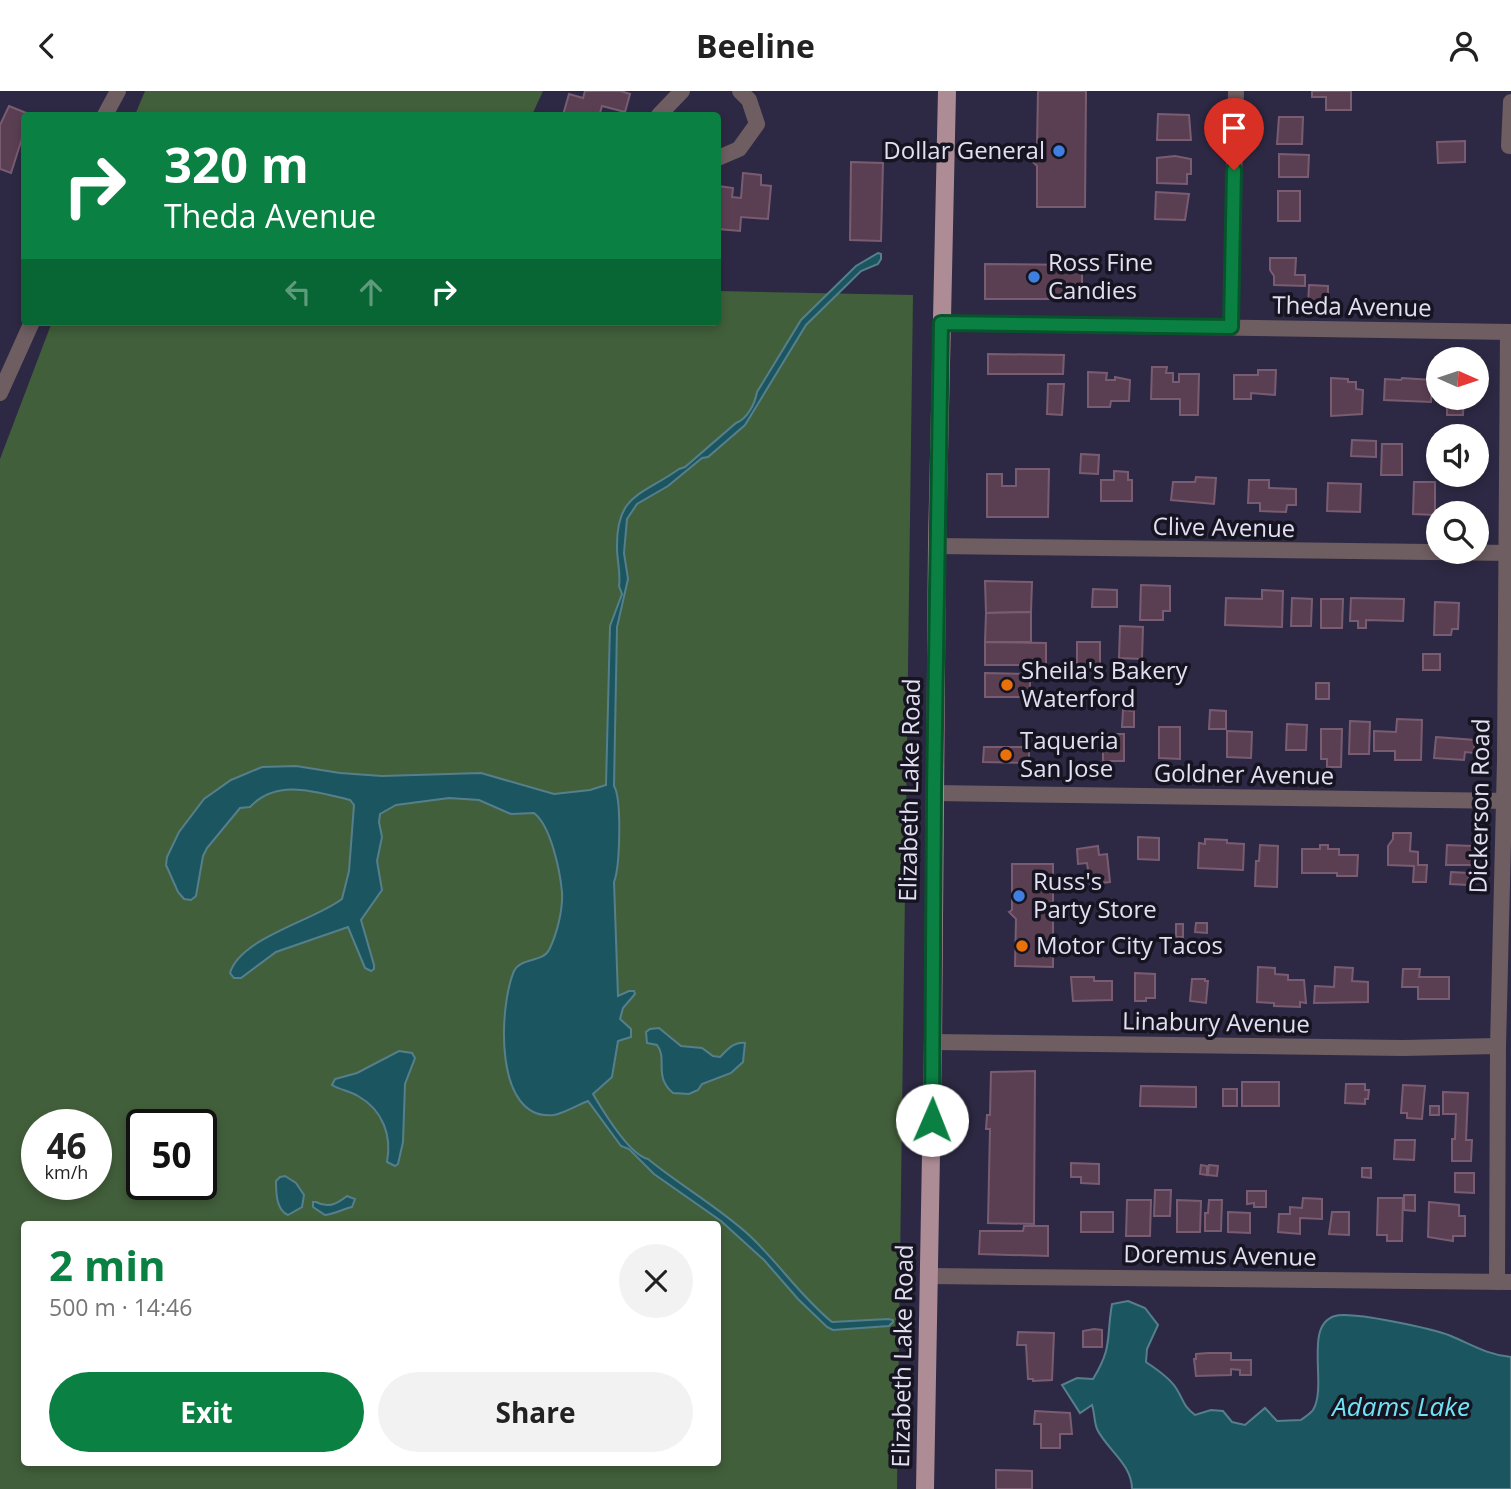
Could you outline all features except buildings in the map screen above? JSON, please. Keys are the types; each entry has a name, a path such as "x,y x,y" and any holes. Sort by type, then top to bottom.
{"main road":[{"name":"Elizabeth Lake Road","path":"925,1489 933,1042 937,546 947,91"}],"street":[{"path":"107,112 118,91"},
{"path":"662,112 682,91"},
{"path":"721,156 740,149 757,124 749,100 740,91"},
{"path":"1231,327 1236,91"},
{"path":"1509,146 1511,102"},
{"name":"Theda Avenue","path":"941,323 1510,332"},
{"path":"0,393 30,326"},
{"name":"Dickerson Road","path":"1504,1282 1498,1047 1507,801 1510,332"},
{"name":"Clive Avenue","path":"937,546 1509,553"},
{"name":"Goldner Avenue","path":"934,793 1507,801"},
{"name":"Linabury Avenue","path":"933,1042 1498,1047"},
{"name":"Doremus Avenue","path":"929,1276 1504,1282"}],"shaded area":[{"path":"145,91 543,91 533,112 136,112"},
{"path":"721,291 913,295 897,1489 0,1489 0,459 50,326 721,326"}],"water":[{"path":"878,253 881,254 881,259 878,264 861,271 806,325 745,425 708,457 702,458 668,486 637,504 627,519 624,553 628,579 617,627 614,786 617,793 619,833 614,882 618,996 629,991 634,991 635,994 623,1008 620,1019 631,1029 631,1037 618,1041 612,1077 593,1094 633,1150 712,1205 749,1235 810,1302 832,1322 893,1320 889,1326 833,1330 798,1299 764,1260 721,1221 654,1174 629,1149 621,1146 588,1101 554,1115 534,1112 520,1100 511,1082 506,1059 505,1009 509,988 517,967 542,957 549,950 559,922 562,899 554,849 540,819 534,813 511,814 479,800 449,798 396,805 380,814 382,837 377,861 382,890 361,920 374,965 371,971 365,968 348,927 276,952 241,978 234,978 230,973 236,961 262,940 342,899 349,871 354,805 350,800 311,791 285,790 261,798 250,807 240,808 207,848 203,856 196,896 191,900 184,899 178,892 166,865 179,832 204,799 231,780 262,767 296,766 382,776 481,773 554,794 590,790 606,785 610,626 622,594 619,586 617,548 618,530 626,506 642,492 685,467 747,415 757,392 801,320 856,266"},
{"path":"659,1028 681,1046 702,1048 713,1056 720,1057 734,1045 745,1043 743,1062 731,1073 702,1084 698,1090 689,1094 673,1093 667,1087 662,1074 660,1050 657,1045 647,1043 646,1032"},
{"path":"399,1051 412,1053 415,1058 405,1084 403,1142 398,1164 395,1166 387,1162 387,1133 374,1109 358,1096 332,1085 335,1079 357,1073"},
{"path":"285,1176 296,1183 304,1195 302,1207 288,1215 279,1205 276,1190 276,1181"},
{"path":"347,1196 355,1199 352,1207 336,1213 325,1215 313,1207 313,1202 329,1205"},
{"name":"Adams Lake","path":"1128,1301 1145,1308 1158,1325 1147,1349 1146,1362 1170,1380 1188,1408 1195,1415 1211,1410 1223,1411 1232,1422 1245,1425 1265,1408 1277,1421 1301,1420 1312,1411 1317,1399 1320,1331 1325,1322 1335,1316 1375,1318 1411,1325 1451,1336 1487,1352 1511,1357 1511,1489 1132,1489 1124,1465 1097,1429 1092,1405 1080,1413 1062,1385 1077,1378 1093,1379 1104,1358 1112,1304"}],"place":[{"name":"Dollar General","path":"1059,151"},
{"name":"Ross Fine Candies","path":"1034,277"},
{"name":"Sheila's Bakery Waterford","path":"1007,685"},
{"name":"Taqueria San Jose","path":"1006,755"},
{"name":"Russ's Party Store","path":"1019,896"},
{"name":"Motor City Tacos","path":"1022,946"}],"route":[{"path":"932,1120 941,323 1231,327 1234,170"}]}
